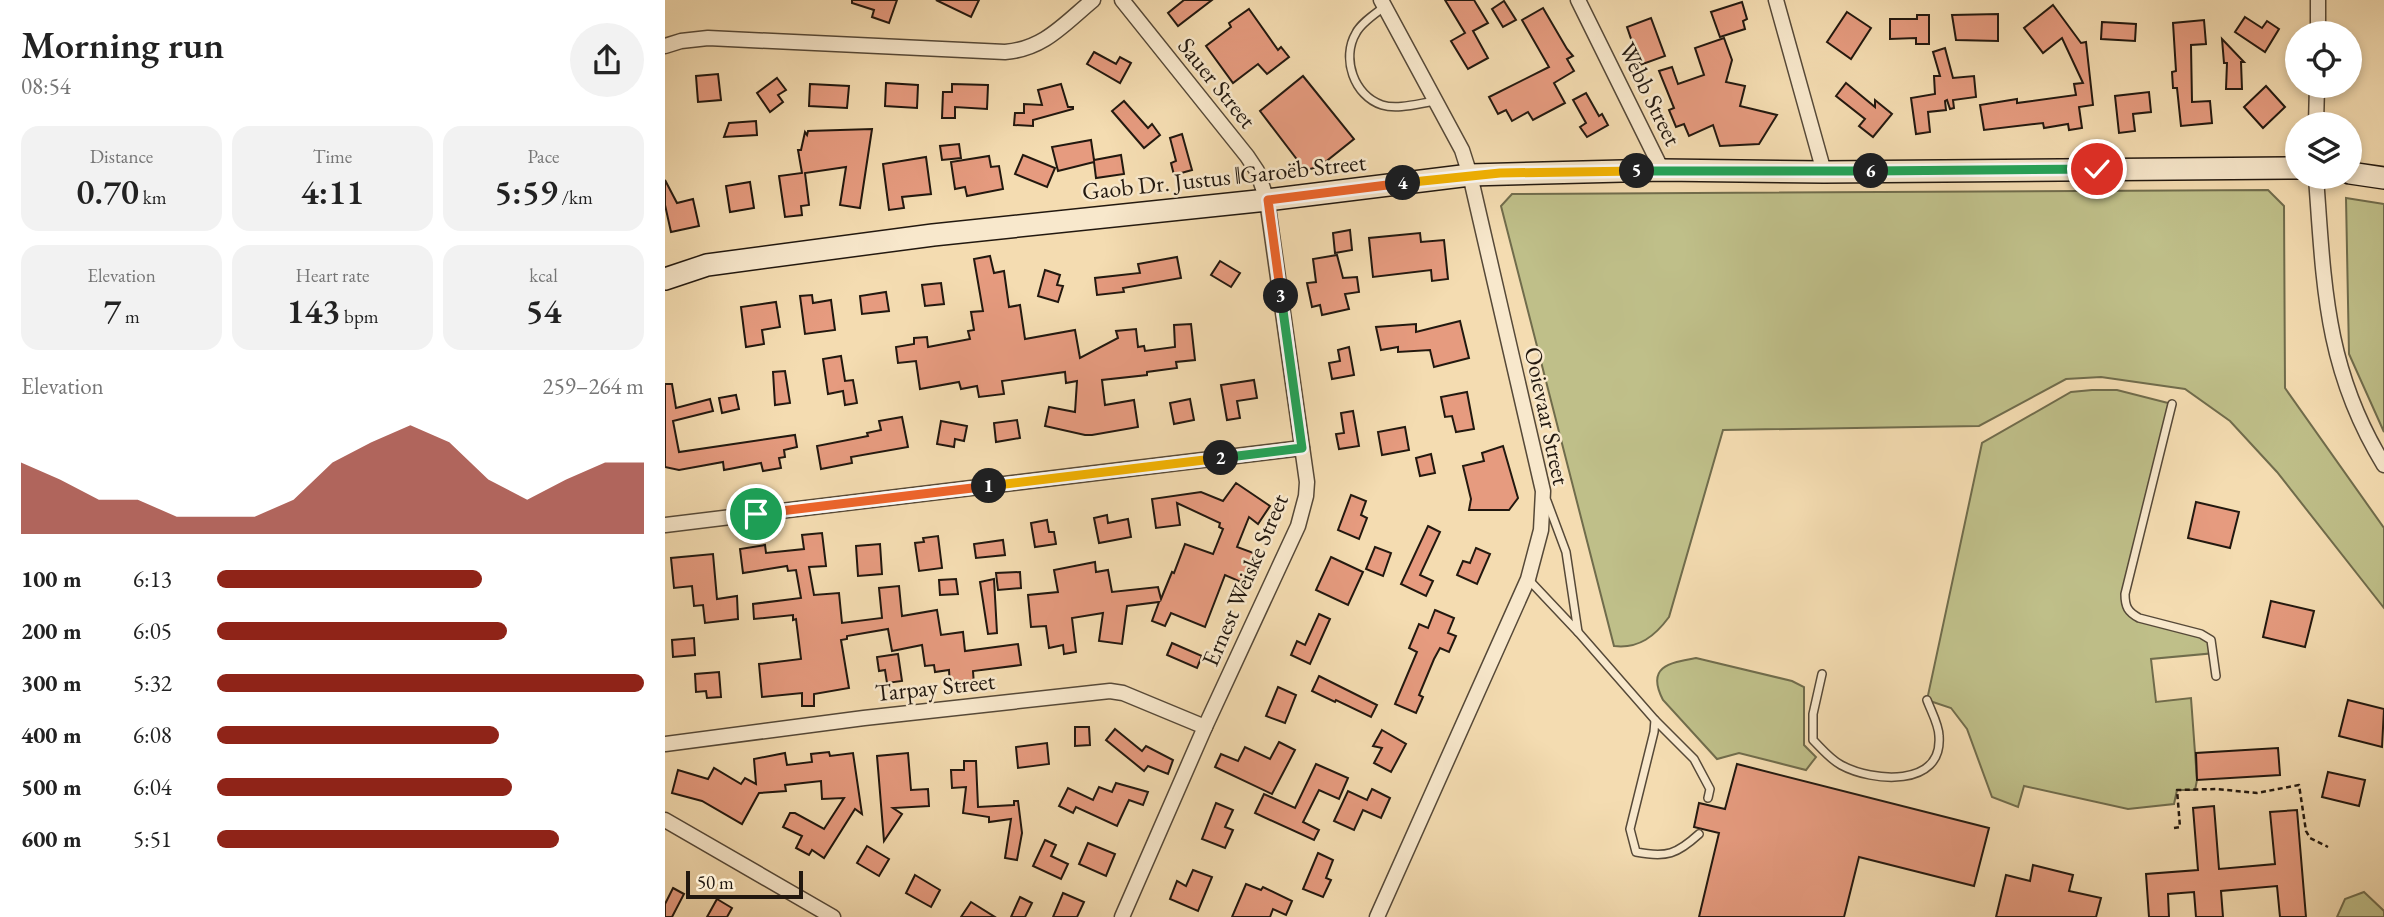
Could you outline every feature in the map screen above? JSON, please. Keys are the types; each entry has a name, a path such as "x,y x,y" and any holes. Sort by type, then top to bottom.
{"street":[{"path":"665,46 708,38 1020,51 1045,40 1093,0"},
{"name":"Sauer Street","path":"1122,0 1247,156 1257,171 1268,200"},
{"name":"Webb Street","path":"1578,0 1662,170"},
{"path":"1776,0 1824,172"},
{"path":"2318,0 2318,21"},
{"name":"Ooievaar Street","path":"1377,917 1528,579 1541,530 1543,491 1462,150 1383,3"},
{"name":"Gaob Dr. Justus ǁGaroëb Street","path":"665,279 707,265 933,235 1268,200 1470,175 1662,170 1824,172 2285,168"},
{"path":"2362,175 2384,178"},
{"path":"2317,189 2326,304 2334,349 2348,393 2370,442 2384,464"},
{"name":"Ernest Weiske Street","path":"1122,917 1205,727 1298,526 1307,496 1268,200"},
{"path":"665,525 1302,448"},
{"name":"Tarpay Street","path":"665,744 864,718 1110,691 1123,693 1205,727"},
{"path":"665,820 833,917"}],"lane":[{"path":"1383,3 1356,32 1348,58 1359,90 1382,105 1404,106 1436,101"},
{"path":"2172,404 2125,594 2125,606 2131,614 2140,618 2201,634 2211,640 2216,676"},
{"path":"1543,491 1566,552 1578,632"},
{"path":"1528,579 1655,720 1695,759 1710,789 1708,798"},
{"path":"1822,674 1813,713 1813,740 1833,761 1845,768 1883,777 1903,778 1926,769 1938,753 1940,734 1927,700"},
{"path":"1655,720 1630,829 1636,852 1651,855 1679,852 1699,834"}],"path":[{"path":"2175,828 2180,827 2177,790 2216,789 2257,793 2299,785 2306,831 2310,838 2328,847"}],"green space":[{"path":"2268,190 2284,206 2285,388 2384,528 2384,608 2277,472 2230,421 2185,389 2101,377 2066,379 1979,426 1723,430 1669,617 1646,640 1631,645 1614,646 1501,206 1512,194"},
{"path":"2346,198 2384,204 2384,432 2349,354"},
{"path":"2117,390 2172,404 2125,594 2131,614 2211,640 2215,653 2151,659 2156,702 2191,698 2197,780 2195,790 2177,790 2174,804 2128,809 2024,786 2018,807 1992,797 1967,729 1951,708 1927,700 1982,443 2071,392"},
{"path":"1696,658 1792,681 1804,687 1804,745 1816,757 1806,770 1739,753 1717,759 1663,700 1658,689 1657,680 1663,668"},
{"path":"2364,892 2384,911 2384,917 2337,917 2345,899"}],"building":[{"path":"852,0 897,0 889,23 872,17 874,10 852,3"},
{"path":"936,0 979,0 971,17"},
{"path":"1184,0 1212,0 1178,26 1168,13"},
{"path":"1445,0 1474,0 1488,23 1473,31 1488,58 1468,69 1451,41 1465,33"},
{"path":"1504,1 1516,20 1503,27 1492,9"},
{"path":"1742,2 1747,19 1743,21 1745,29 1720,37 1711,12"},
{"path":"2053,5 2081,43 2086,42 2093,105 2079,107 2082,128 2069,130 2068,124 2044,128 2043,123 1984,130 1980,105 2017,99 2017,103 2076,95 2074,84 2083,83 2062,38 2043,53 2024,28"},
{"path":"1543,8 1573,56 1567,59 1574,71 1554,83 1565,103 1533,120 1528,112 1512,121 1506,110 1498,114 1489,97 1549,67 1522,20"},
{"path":"1249,9 1278,50 1281,47 1289,57 1267,74 1258,64 1233,83 1206,46 1231,27 1229,23"},
{"path":"1847,12 1871,28 1851,59 1827,42"},
{"path":"1998,14 1998,41 1956,40 1952,15"},
{"path":"1917,15 1929,15 1929,44 1916,44 1916,38 1890,39 1890,19 1917,19"},
{"path":"2245,17 2262,28 2267,21 2279,29 2265,52 2235,32"},
{"path":"1651,18 1665,56 1640,65 1627,27"},
{"path":"2204,20 2206,44 2191,45 2192,102 2210,101 2212,123 2181,126 2177,88 2173,88 2172,72 2176,71 2173,23"},
{"path":"2102,22 2136,24 2135,41 2101,39"},
{"path":"1724,38 1732,60 1726,82 1745,86 1740,106 1777,115 1759,144 1720,146 1713,125 1689,136 1684,124 1676,127 1669,110 1674,108 1659,71 1672,67 1678,84 1704,75 1695,48"},
{"path":"2222,39 2244,62 2241,62 2242,89 2226,89 2227,63 2224,63"},
{"path":"1945,48 1953,78 1974,76 1976,97 1953,100 1954,108 1950,109 1947,100 1945,101 1946,110 1928,112 1930,132 1916,134 1911,98 1935,94 1934,76 1940,76 1933,52"},
{"path":"1094,52 1116,64 1120,57 1131,63 1120,83 1087,64"},
{"path":"718,74 721,100 698,102 696,76"},
{"path":"1303,76 1354,139 1319,167 1305,170 1260,111"},
{"path":"777,78 786,90 778,95 783,102 770,112 757,93"},
{"path":"886,83 918,85 917,108 885,106"},
{"path":"1846,83 1875,107 1875,100 1892,114 1873,137 1859,126 1865,119 1836,96"},
{"path":"810,84 849,86 847,108 809,106"},
{"path":"952,84 988,85 987,109 955,107 955,118 942,118 943,92 952,92"},
{"path":"1061,84 1068,107 1073,109 1033,120 1033,126 1014,125 1015,113 1024,113 1024,104 1042,105 1038,90"},
{"path":"2266,86 2285,107 2263,128 2244,107"},
{"path":"2149,92 2151,112 2133,114 2135,131 2119,133 2115,96"},
{"path":"1586,93 1599,116 1602,114 1608,125 1587,137 1580,127 1586,123 1573,100"},
{"path":"1124,101 1148,128 1152,124 1160,135 1144,148 1112,111"},
{"path":"756,121 757,135 724,137 729,123"},
{"path":"872,129 860,208 840,205 846,167 805,173 809,205 801,206 802,215 785,217 779,176 802,173 798,150 801,150 805,132 807,135 808,131"},
{"path":"1182,134 1192,170 1174,175 1171,163 1176,161 1170,138"},
{"path":"1091,140 1094,160 1121,155 1124,174 1096,178 1094,162 1058,171 1052,147"},
{"path":"959,144 961,158 942,160 940,146"},
{"path":"1023,155 1055,168 1047,187 1015,174"},
{"path":"989,156 991,167 999,166 1003,189 967,196 965,187 955,189 951,162"},
{"path":"926,157 931,194 902,197 904,208 889,210 883,164"},
{"path":"665,180 677,203 693,199 699,226 671,232 665,205"},
{"path":"750,182 754,208 730,212 726,186"},
{"path":"1350,230 1352,250 1335,253 1333,233"},
{"path":"1420,233 1421,242 1444,240 1448,279 1432,281 1431,270 1373,277 1369,238"},
{"path":"1337,255 1343,278 1357,277 1359,292 1345,294 1349,309 1322,315 1320,305 1312,307 1307,283 1316,282 1313,259"},
{"path":"990,256 994,273 1004,271 1009,307 1020,305 1025,339 1075,330 1080,358 1118,338 1116,331 1136,329 1138,347 1144,346 1145,351 1175,347 1174,325 1191,324 1195,360 1176,362 1177,368 1147,372 1147,375 1102,380 1105,405 1134,400 1138,427 1092,435 1045,426 1049,407 1075,412 1077,381 1066,383 1065,372 1002,381 1004,394 979,397 977,386 961,389 959,382 920,389 916,361 898,363 896,347 914,344 914,338 927,337 928,347 970,339 968,331 974,330 971,312 983,311 974,259"},
{"path":"1177,257 1181,278 1123,288 1124,292 1097,295 1095,278 1140,273 1138,264"},
{"path":"1220,261 1240,273 1231,287 1211,275"},
{"path":"1045,270 1060,275 1057,285 1063,286 1058,302 1038,296"},
{"path":"941,283 944,304 925,306 922,285"},
{"path":"886,292 889,311 862,314 860,296"},
{"path":"812,295 813,303 831,300 835,330 805,334 800,296"},
{"path":"776,302 780,327 762,330 764,344 746,347 741,307"},
{"path":"1460,321 1469,358 1434,367 1430,350 1398,352 1398,347 1381,350 1376,327 1416,324 1416,332"},
{"path":"1349,347 1354,375 1332,379 1329,363 1340,361 1338,350"},
{"path":"841,356 845,381 853,380 857,403 845,405 843,391 828,394 823,359"},
{"path":"785,371 790,403 775,405 773,372"},
{"path":"1254,380 1257,398 1237,401 1240,418 1227,420 1221,385"},
{"path":"665,384 672,384 676,408 710,399 713,411 673,421 679,452 795,435 797,447 784,450 785,457 779,458 781,468 763,471 761,463 724,470 723,462 679,470 665,467"},
{"path":"1467,392 1474,429 1456,432 1452,416 1445,417 1441,397"},
{"path":"736,395 739,409 722,413 719,398"},
{"path":"1190,399 1194,420 1174,424 1170,403"},
{"path":"1353,411 1359,446 1339,449 1336,434 1344,433 1341,413"},
{"path":"902,417 908,447 851,457 852,463 821,469 817,446 868,436 867,433 881,430 879,421"},
{"path":"1017,420 1020,438 996,442 994,423"},
{"path":"941,421 967,426 964,441 955,439 954,447 937,444"},
{"path":"1405,427 1409,450 1382,455 1378,432"},
{"path":"1503,446 1518,498 1509,510 1469,510 1471,499 1463,466 1484,461 1482,453"},
{"path":"1431,454 1435,473 1420,476 1416,458"},
{"path":"1236,483 1270,506 1258,524 1249,517 1237,547 1259,555 1248,585 1225,575 1205,627 1171,613 1165,626 1152,621 1159,602 1127,606 1122,644 1099,641 1103,613 1072,618 1076,652 1064,654 1063,645 1049,648 1046,626 1031,627 1028,595 1058,592 1054,570 1095,562 1096,572 1108,570 1112,592 1158,587 1161,599 1185,544 1213,554 1223,529 1219,527 1220,523 1177,503 1180,525 1156,528 1152,499 1201,492 1223,501"},
{"path":"1351,495 1366,501 1361,515 1367,518 1359,539 1338,530"},
{"path":"2196,502 2239,512 2230,548 2188,538"},
{"path":"1107,515 1108,523 1128,519 1131,537 1099,543 1094,518"},
{"path":"1047,520 1049,532 1054,532 1056,544 1035,547 1031,523"},
{"path":"1428,526 1440,532 1420,575 1433,581 1426,596 1401,584"},
{"path":"822,533 826,566 809,567 814,595 839,593 842,623 882,618 879,588 899,586 902,616 937,610 941,635 963,632 965,651 1018,644 1021,665 973,671 974,685 950,687 949,670 935,672 934,665 925,666 922,645 892,651 888,629 847,636 847,639 841,640 849,688 814,694 814,706 802,706 802,693 762,697 759,664 801,659 796,619 793,620 793,615 754,619 753,604 801,598 796,570 788,571 787,566 743,573 740,549 765,545 766,553 804,549 802,535"},
{"path":"938,536 942,568 919,571 915,543 924,542 923,538"},
{"path":"1003,540 1005,555 976,558 974,544"},
{"path":"880,544 882,574 858,576 856,546"},
{"path":"1375,547 1391,553 1383,576 1366,569"},
{"path":"1476,548 1490,554 1477,584 1457,575 1463,561 1470,563"},
{"path":"713,554 717,599 737,596 738,619 705,623 703,605 694,606 692,586 674,588 671,558"},
{"path":"1331,557 1363,572 1348,605 1316,590"},
{"path":"1020,572 1021,588 998,590 996,573"},
{"path":"956,579 958,594 940,595 939,580"},
{"path":"994,579 997,633 988,634 980,582"},
{"path":"2271,601 2314,611 2305,647 2263,637"},
{"path":"1435,610 1454,618 1448,633 1456,636 1449,652 1440,648 1434,659 1419,695 1423,697 1416,713 1395,704 1417,652 1409,648 1419,624 1428,628"},
{"path":"1319,614 1330,619 1310,664 1291,655 1297,641 1305,645"},
{"path":"694,638 695,655 673,657 672,640"},
{"path":"1172,643 1202,656 1197,668 1167,655"},
{"path":"898,654 902,681 887,683 885,670 879,671 877,657"},
{"path":"719,672 721,697 707,698 706,691 696,692 695,674"},
{"path":"1319,676 1377,705 1371,717 1312,691"},
{"path":"1278,687 1296,695 1285,723 1266,716"},
{"path":"2348,700 2384,709 2382,747 2339,736"},
{"path":"1075,727 1089,727 1090,745 1075,746"},
{"path":"1115,729 1142,751 1146,746 1173,760 1168,774 1148,766 1144,771 1106,740"},
{"path":"1382,730 1406,744 1391,772 1374,763 1382,748 1373,746"},
{"path":"1279,742 1295,750 1272,794 1215,767 1221,754 1238,761 1245,747 1270,759"},
{"path":"1047,743 1049,764 1018,768 1016,747"},
{"path":"2278,748 2280,775 2197,780 2196,753"},
{"path":"829,752 830,756 853,753 862,814 855,809 824,858 812,850 809,855 796,848 802,836 783,827 790,813 795,813 824,829 844,798 822,799 821,781 785,785 786,791 759,793 742,824 702,801 672,793 678,770 708,779 714,768 741,784 745,778 756,784 754,759 785,753 787,765 812,762 811,754"},
{"path":"908,753 911,790 928,789 929,806 893,808 902,814 884,841 877,756"},
{"path":"964,761 976,761 978,807 1014,805 1014,801 1018,801 1022,833 1017,860 1005,858 1011,819 989,822 989,817 963,813 966,787 952,788 951,770 964,770"},
{"path":"1316,764 1348,778 1339,799 1319,790 1303,822 1319,830 1314,840 1255,813 1264,794 1295,808"},
{"path":"1737,764 1989,828 1974,886 1859,857 1844,917 1699,917 1719,833 1694,827 1699,803 1725,809"},
{"path":"2328,772 2365,780 2359,806 2322,797"},
{"path":"1116,783 1148,792 1143,805 1129,800 1117,826 1076,807 1073,813 1059,806 1068,788 1093,800 1099,787 1112,792"},
{"path":"1372,789 1390,798 1381,818 1363,810 1354,830 1334,821 1348,791 1367,800"},
{"path":"1216,803 1233,810 1225,827 1233,830 1225,848 1202,839"},
{"path":"2214,806 2219,869 2275,864 2270,812 2297,810 2306,917 2280,917 2277,886 2221,891 2223,917 2196,917 2194,892 2168,894 2169,917 2149,917 2146,874 2198,870 2193,808"},
{"path":"1045,840 1056,845 1051,856 1068,864 1061,879 1033,866"},
{"path":"1088,843 1115,854 1106,876 1079,864"},
{"path":"867,846 889,859 879,876 857,863"},
{"path":"1318,853 1333,860 1326,878 1331,880 1323,897 1303,889"},
{"path":"2033,865 2073,875 2069,891 2101,898 2096,917 1996,917 2006,875 2030,881"},
{"path":"1193,870 1212,877 1198,911 1170,899 1177,881 1186,886"},
{"path":"915,875 940,890 931,907 906,893"},
{"path":"1246,884 1261,890 1263,887 1292,901 1286,915 1273,909 1270,917 1232,917"},
{"path":"673,888 684,894 672,917 665,917 665,904"},
{"path":"1063,893 1084,902 1077,917 1053,917"},
{"path":"1020,897 1032,903 1025,917 1011,917"},
{"path":"717,899 732,908 727,917 707,917"},
{"path":"971,902 995,917 961,917"}],"route":[{"path":"756,514 1302,448 1268,200 1500,173 2097,169"}]}
